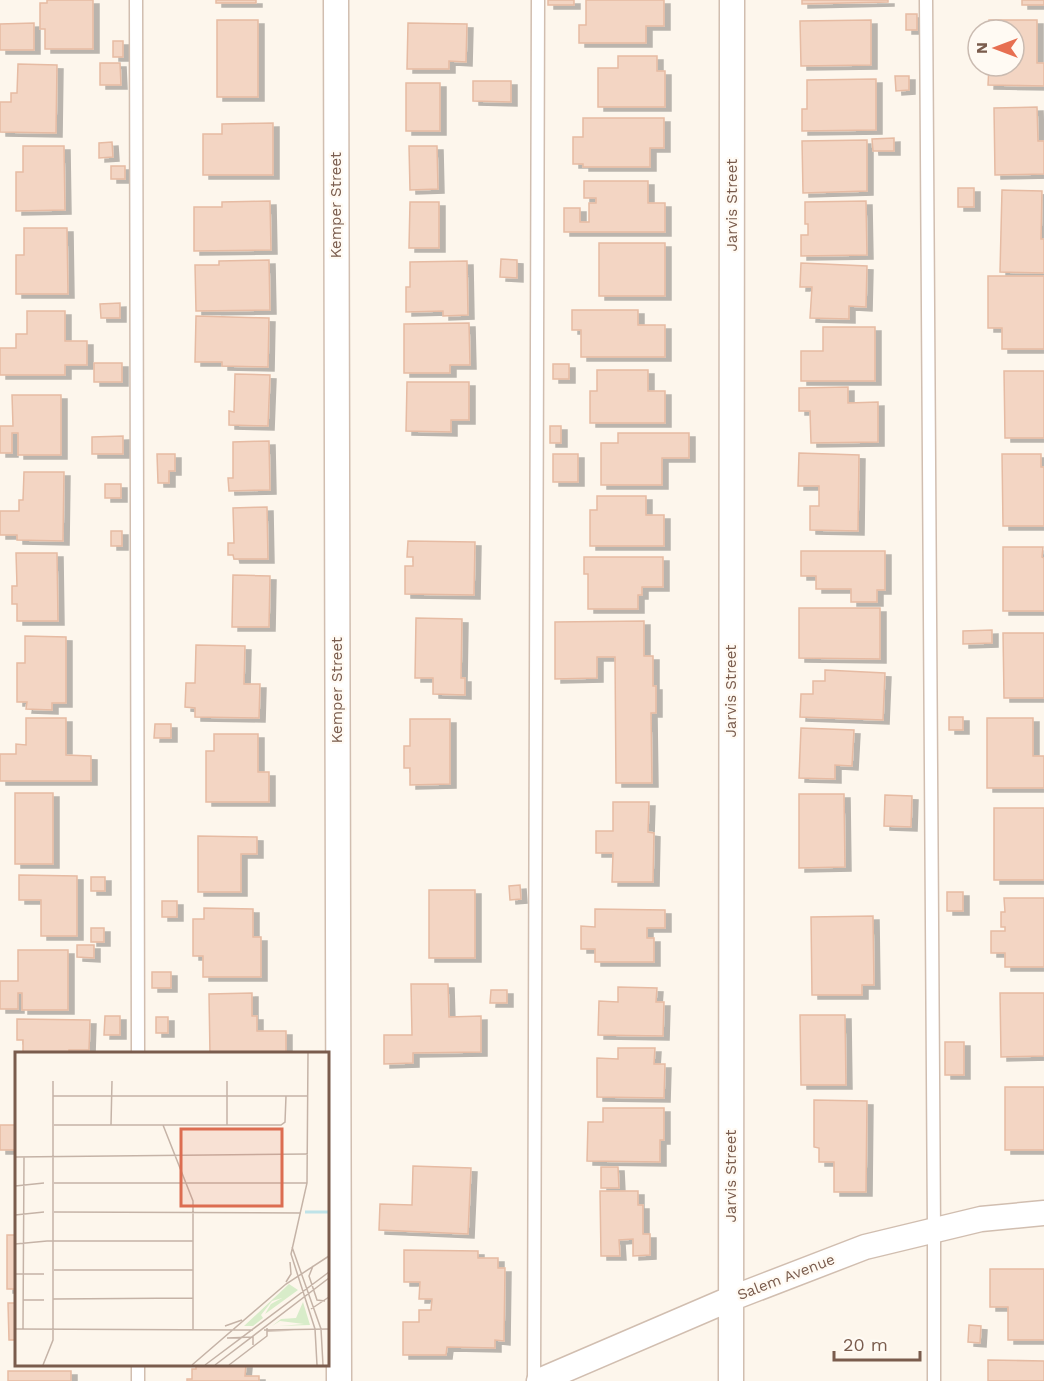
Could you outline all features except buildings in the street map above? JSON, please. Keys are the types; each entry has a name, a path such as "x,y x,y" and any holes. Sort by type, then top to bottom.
{"street":[{"name":"Kemper Street","path":"336,0 339,1381"},
{"name":"Jarvis Street","path":"730,1381 732,0"},
{"name":"Salem Avenue","path":"539,1381 730,1299 865,1247 981,1219 1044,1213"}],"lane":[{"path":"136,0 138,1052"},
{"path":"534,1381 538,0"},
{"path":"926,0 934,1381"}]}
